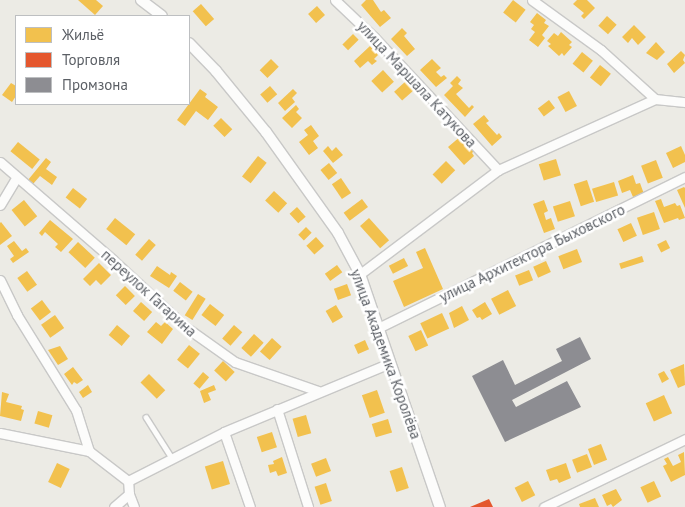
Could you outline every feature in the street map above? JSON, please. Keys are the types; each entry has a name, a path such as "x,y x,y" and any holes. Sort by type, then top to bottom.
{"street":[{"path":"141,0 161,15"},
{"name":"улица Маршала Катукова","path":"335,0 374,37 498,170"},
{"path":"532,0 601,50 655,99"},
{"name":"улица Академика Королёва","path":"190,44 216,71 266,132 338,233 360,274 440,507"},
{"path":"360,274 498,170 655,99 685,102"},
{"name":"переулок Гагарина","path":"0,162 16,178 113,260 187,328 235,362 318,391"},
{"name":"улица Архитектора Быховского","path":"378,328 685,177"},
{"path":"0,205 16,178"},
{"path":"0,280 17,316 76,410 89,451"},
{"path":"128,481 224,432 318,391 390,363"},
{"path":"277,409 308,507"},
{"path":"224,432 250,507"},
{"path":"0,433 89,451 128,481 129,494 134,507"},
{"path":"544,507 685,438"},
{"path":"114,507 129,494"}],"lane":[{"path":"146,417 172,458"}],"building: Жильё":[{"path":"78,0 96,0 103,6 95,15"},
{"path":"366,0 373,0 381,12 384,10 391,18 380,27 361,5"},
{"path":"513,0 526,10 516,22 503,13"},
{"path":"577,0 587,0 595,8 584,19 581,16 584,13 573,4"},
{"path":"201,4 214,19 206,26 193,11"},
{"path":"317,6 325,15 316,23 308,14"},
{"path":"537,13 546,20 544,23 549,26 542,35 545,38 538,47 529,40 535,32 531,29 534,25 530,22"},
{"path":"607,16 617,25 608,34 598,26"},
{"path":"634,25 646,37 638,45 632,38 628,43 622,37"},
{"path":"402,28 407,33 404,36 415,49 407,56 391,39"},
{"path":"561,32 572,42 569,45 572,47 564,56 562,53 559,56 548,46 551,44 547,41 554,33 558,36"},
{"path":"353,34 359,40 348,50 342,45"},
{"path":"656,42 665,52 657,60 646,53"},
{"path":"370,46 378,55 374,59 377,61 372,65 368,61 360,68 354,61"},
{"path":"681,51 685,55 683,60 685,63 674,73 667,64"},
{"path":"582,52 593,61 583,72 573,64"},
{"path":"271,59 279,67 267,78 260,70"},
{"path":"432,59 441,68 436,72 441,77 444,75 447,78 436,87 420,70"},
{"path":"600,65 611,74 601,86 590,77"},
{"path":"383,70 394,82 382,93 371,81"},
{"path":"457,76 461,80 458,84 463,88 456,94 469,108 472,105 474,107 465,117 444,95 453,86 450,83"},
{"path":"406,81 414,90 402,101 394,92"},
{"path":"11,83 15,85 15,98 12,102 2,95"},
{"path":"270,86 277,94 267,103 260,95"},
{"path":"200,89 207,94 205,97 218,107 208,120 196,111 185,126 177,120 190,105"},
{"path":"293,89 297,93 292,98 295,102 285,111 278,103"},
{"path":"569,91 577,106 566,112 558,97"},
{"path":"549,100 555,108 544,116 538,108"},
{"path":"296,105 299,109 296,112 302,118 292,128 282,118"},
{"path":"484,115 489,121 486,123 497,135 499,133 502,137 492,146 473,124"},
{"path":"221,118 232,129 225,137 213,126"},
{"path":"311,125 319,136 313,141 318,148 309,155 299,142 308,135 304,130"},
{"path":"461,136 474,151 472,153 474,156 464,165 448,147"},
{"path":"18,142 40,160 32,169 10,151"},
{"path":"328,146 332,151 336,147 343,155 333,163 323,151"},
{"path":"681,146 685,155 685,162 673,168 666,153"},
{"path":"258,156 267,163 251,183 242,176"},
{"path":"46,158 51,162 46,169 57,177 52,185 40,176 33,184 28,180"},
{"path":"556,159 561,175 544,181 539,164"},
{"path":"656,160 663,178 648,183 641,166"},
{"path":"446,161 455,170 442,184 433,174"},
{"path":"329,163 337,173 329,180 320,170"},
{"path":"633,175 636,184 640,183 644,194 633,197 630,190 622,193 618,181"},
{"path":"341,178 351,193 342,199 332,184"},
{"path":"587,180 594,202 581,206 574,184"},
{"path":"614,182 618,195 596,202 592,189"},
{"path":"73,188 87,199 80,209 66,197"},
{"path":"685,188 685,208 677,190"},
{"path":"274,191 287,203 278,213 265,201"},
{"path":"362,199 368,207 350,221 344,213"},
{"path":"661,199 664,207 675,203 677,206 680,205 685,218 679,220 678,218 664,223 655,201"},
{"path":"24,200 37,216 25,226 12,210"},
{"path":"544,200 548,211 544,213 546,220 551,218 555,229 544,233 533,204"},
{"path":"570,201 575,216 558,222 553,207"},
{"path":"297,207 306,217 298,223 290,214"},
{"path":"654,212 660,229 643,235 637,218"},
{"path":"115,218 135,234 126,245 106,229"},
{"path":"369,218 389,240 380,248 360,226"},
{"path":"50,220 73,239 61,252 55,247 58,244 45,232 42,236 39,233"},
{"path":"0,223 12,236 0,245"},
{"path":"631,223 637,236 623,242 617,229"},
{"path":"306,227 312,233 304,240 298,235"},
{"path":"316,237 324,246 314,255 306,246"},
{"path":"149,239 156,245 142,261 135,255"},
{"path":"666,240 670,248 661,253 657,245"},
{"path":"14,241 22,251 26,248 29,252 13,263 10,259 14,256 7,246"},
{"path":"78,242 95,258 85,268 68,252"},
{"path":"425,248 443,289 404,307 393,281 423,268 416,252"},
{"path":"577,249 582,262 563,269 558,256"},
{"path":"642,256 644,262 621,269 619,263"},
{"path":"404,258 408,266 393,274 389,266"},
{"path":"546,261 551,272 538,278 533,267"},
{"path":"99,263 111,275 101,285 96,280 90,286 83,279"},
{"path":"337,265 342,272 330,281 325,274"},
{"path":"157,266 170,275 171,272 177,276 169,288 150,276"},
{"path":"529,270 533,280 519,286 515,276"},
{"path":"27,271 37,285 27,292 17,278"},
{"path":"180,282 193,292 186,301 173,291"},
{"path":"347,284 351,295 338,300 334,289"},
{"path":"125,286 135,296 126,305 116,295"},
{"path":"508,290 516,306 499,315 491,299"},
{"path":"198,294 206,299 192,320 185,315"},
{"path":"42,300 51,312 40,320 31,308"},
{"path":"141,302 152,312 144,321 133,311"},
{"path":"485,302 492,314 482,320 480,317 477,318 472,310"},
{"path":"210,304 224,315 216,326 201,315"},
{"path":"336,305 343,317 333,323 326,311"},
{"path":"462,306 469,320 454,328 449,313"},
{"path":"442,313 449,328 427,339 420,323"},
{"path":"55,315 64,328 50,338 41,325"},
{"path":"156,322 161,326 165,322 173,329 162,344 147,332"},
{"path":"117,325 130,336 122,346 109,335"},
{"path":"234,325 242,332 230,346 222,339"},
{"path":"421,330 428,345 415,351 408,336"},
{"path":"254,334 264,343 251,357 241,348"},
{"path":"272,338 282,347 270,360 260,351"},
{"path":"365,340 369,349 358,354 354,345"},
{"path":"189,345 200,354 188,369 177,360"},
{"path":"60,346 68,359 58,365 48,350"},
{"path":"223,361 235,372 226,381 214,371"},
{"path":"684,364 685,385 678,388 670,370"},
{"path":"73,367 83,380 77,384 74,382 72,385 64,374"},
{"path":"664,371 669,379 662,383 658,374"},
{"path":"203,372 209,377 199,389 193,383"},
{"path":"149,374 165,390 157,399 141,382"},
{"path":"88,385 92,392 83,398 79,392"},
{"path":"214,385 216,390 208,393 211,400 204,403 200,391"},
{"path":"377,390 385,413 370,418 362,395"},
{"path":"2,392 9,394 6,402 22,406 21,409 24,410 21,421 0,416"},
{"path":"664,395 672,413 654,421 646,403"},
{"path":"38,411 52,415 49,428 34,423"},
{"path":"306,415 311,433 298,437 293,419"},
{"path":"388,419 392,432 376,437 372,424"},
{"path":"272,432 277,447 262,452 257,437"},
{"path":"601,444 607,460 594,465 588,449"},
{"path":"684,452 685,475 671,482 663,466 667,464 664,459 668,457 673,466 681,462 678,455"},
{"path":"587,454 592,467 577,473 572,460"},
{"path":"282,457 287,473 278,476 276,471 270,473 268,465 274,464 273,461"},
{"path":"326,458 331,471 316,477 311,464"},
{"path":"223,461 230,484 212,490 205,467"},
{"path":"57,463 70,469 61,488 48,482"},
{"path":"566,463 571,478 559,483 557,479 550,481 546,470"},
{"path":"402,467 409,488 396,492 390,471"},
{"path":"528,481 535,495 522,502 515,488"},
{"path":"654,481 661,496 648,503 640,487"},
{"path":"326,483 332,501 320,505 315,487"},
{"path":"616,489 622,500 613,507 611,504 607,506 602,495"},
{"path":"595,498 599,507 580,507 579,504"}],"building: Торговля":[{"path":"489,499 493,507 470,507"}],"building: Промзона":[{"path":"580,337 591,359 512,400 516,407 567,381 581,407 505,442 472,376 503,360 515,385 562,361 556,349"}]}
